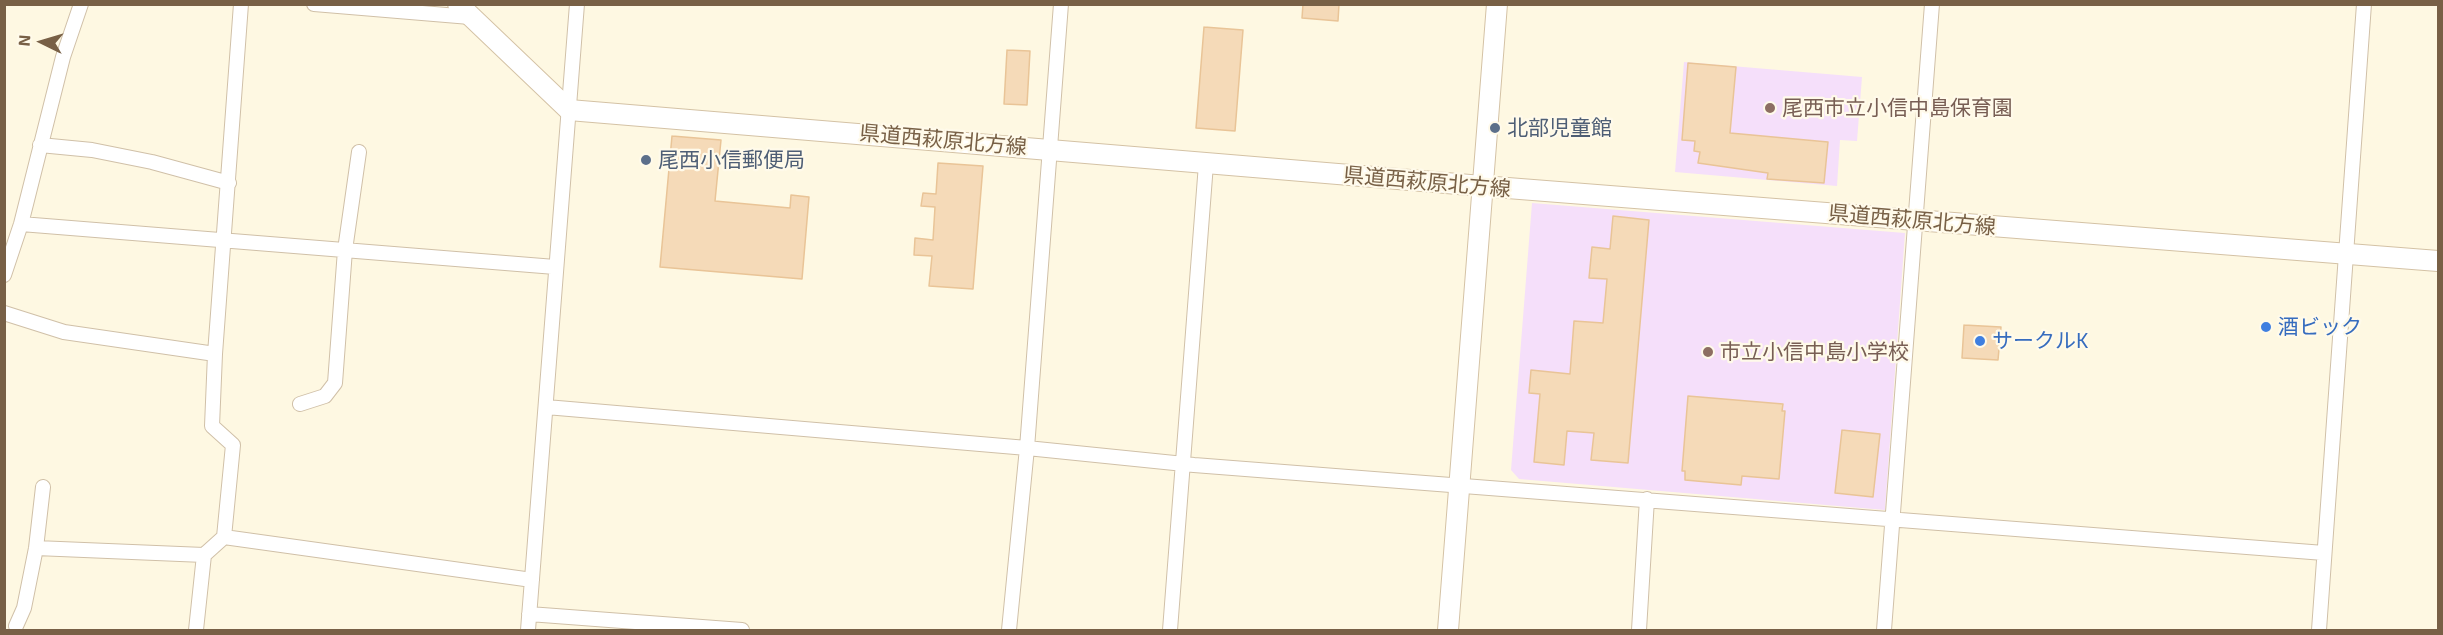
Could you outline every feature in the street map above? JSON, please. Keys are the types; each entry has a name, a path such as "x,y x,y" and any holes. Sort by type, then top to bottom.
{"main road":[{"path":"1448,630 1497,4"},
{"path":"464,11 569,110"},
{"name":"県道西萩原北方線","path":"569,110 1050,148 1206,164 2439,261"}],"street":[{"path":"4,275 21,224 63,57 81,4"},
{"path":"196,630 204,555 224,537 233,445 212,426 215,354 241,4"},
{"path":"314,4 464,11"},
{"path":"528,630 577,4"},
{"path":"1010,630 1027,448 1061,4"},
{"path":"1884,630 1932,4"},
{"path":"2319,630 2364,4"},
{"path":"40,145 112,154 229,183"},
{"path":"300,405 325,396 335,383 345,250 359,152"},
{"path":"1170,630 1206,164"},
{"path":"21,224 555,267"},
{"path":"4,313 64,332 215,354"},
{"path":"546,407 1027,448 1182,464 2324,553"},
{"path":"14,626 24,608 36,548 44,487"},
{"path":"1639,630 1647,499"},
{"path":"224,537 532,580"},
{"path":"36,548 204,555"},
{"path":"529,614 742,630"}],"shaded area":[{"name":"尾西市立小信中島保育園","path":"1684,62 1862,77 1857,141 1840,140 1837,186 1675,172"},
{"name":"市立小信中島小学校","path":"1532,203 1905,233 1885,510 1519,479 1511,470"}],"building":[{"path":"1303,4 1339,4 1338,21 1302,18"},
{"path":"1204,27 1243,30 1235,131 1196,128"},
{"path":"1007,50 1030,51 1027,105 1004,104"},
{"path":"1688,63 1736,67 1730,133 1828,142 1824,183 1767,179 1768,173 1698,163 1700,152 1694,151 1695,141 1682,140"},
{"path":"672,136 721,140 715,201 790,208 791,195 809,197 802,279 660,267"},
{"path":"938,163 983,166 973,289 929,286 932,256 914,255 915,238 933,240 935,207 921,206 923,193 936,194"},
{"path":"1613,216 1649,220 1628,463 1591,460 1594,433 1567,431 1564,465 1534,462 1540,394 1529,393 1531,370 1570,374 1574,321 1603,323 1607,279 1589,278 1592,247 1610,249"},
{"path":"1964,325 2001,327 1998,360 1962,358"},
{"path":"1688,396 1783,404 1782,411 1785,411 1779,479 1742,476 1741,485 1685,480 1685,471 1682,471"},
{"path":"1842,430 1880,434 1873,497 1835,493"}],"place":[{"name":"尾西市立小信中島保育園","path":"1770,108"},
{"name":"北部児童館","path":"1495,128"},
{"name":"尾西小信郵便局","path":"646,160"},
{"name":"酒ビック","path":"2266,327"},
{"name":"サークルK","path":"1980,341"},
{"name":"市立小信中島小学校","path":"1708,352"}]}
